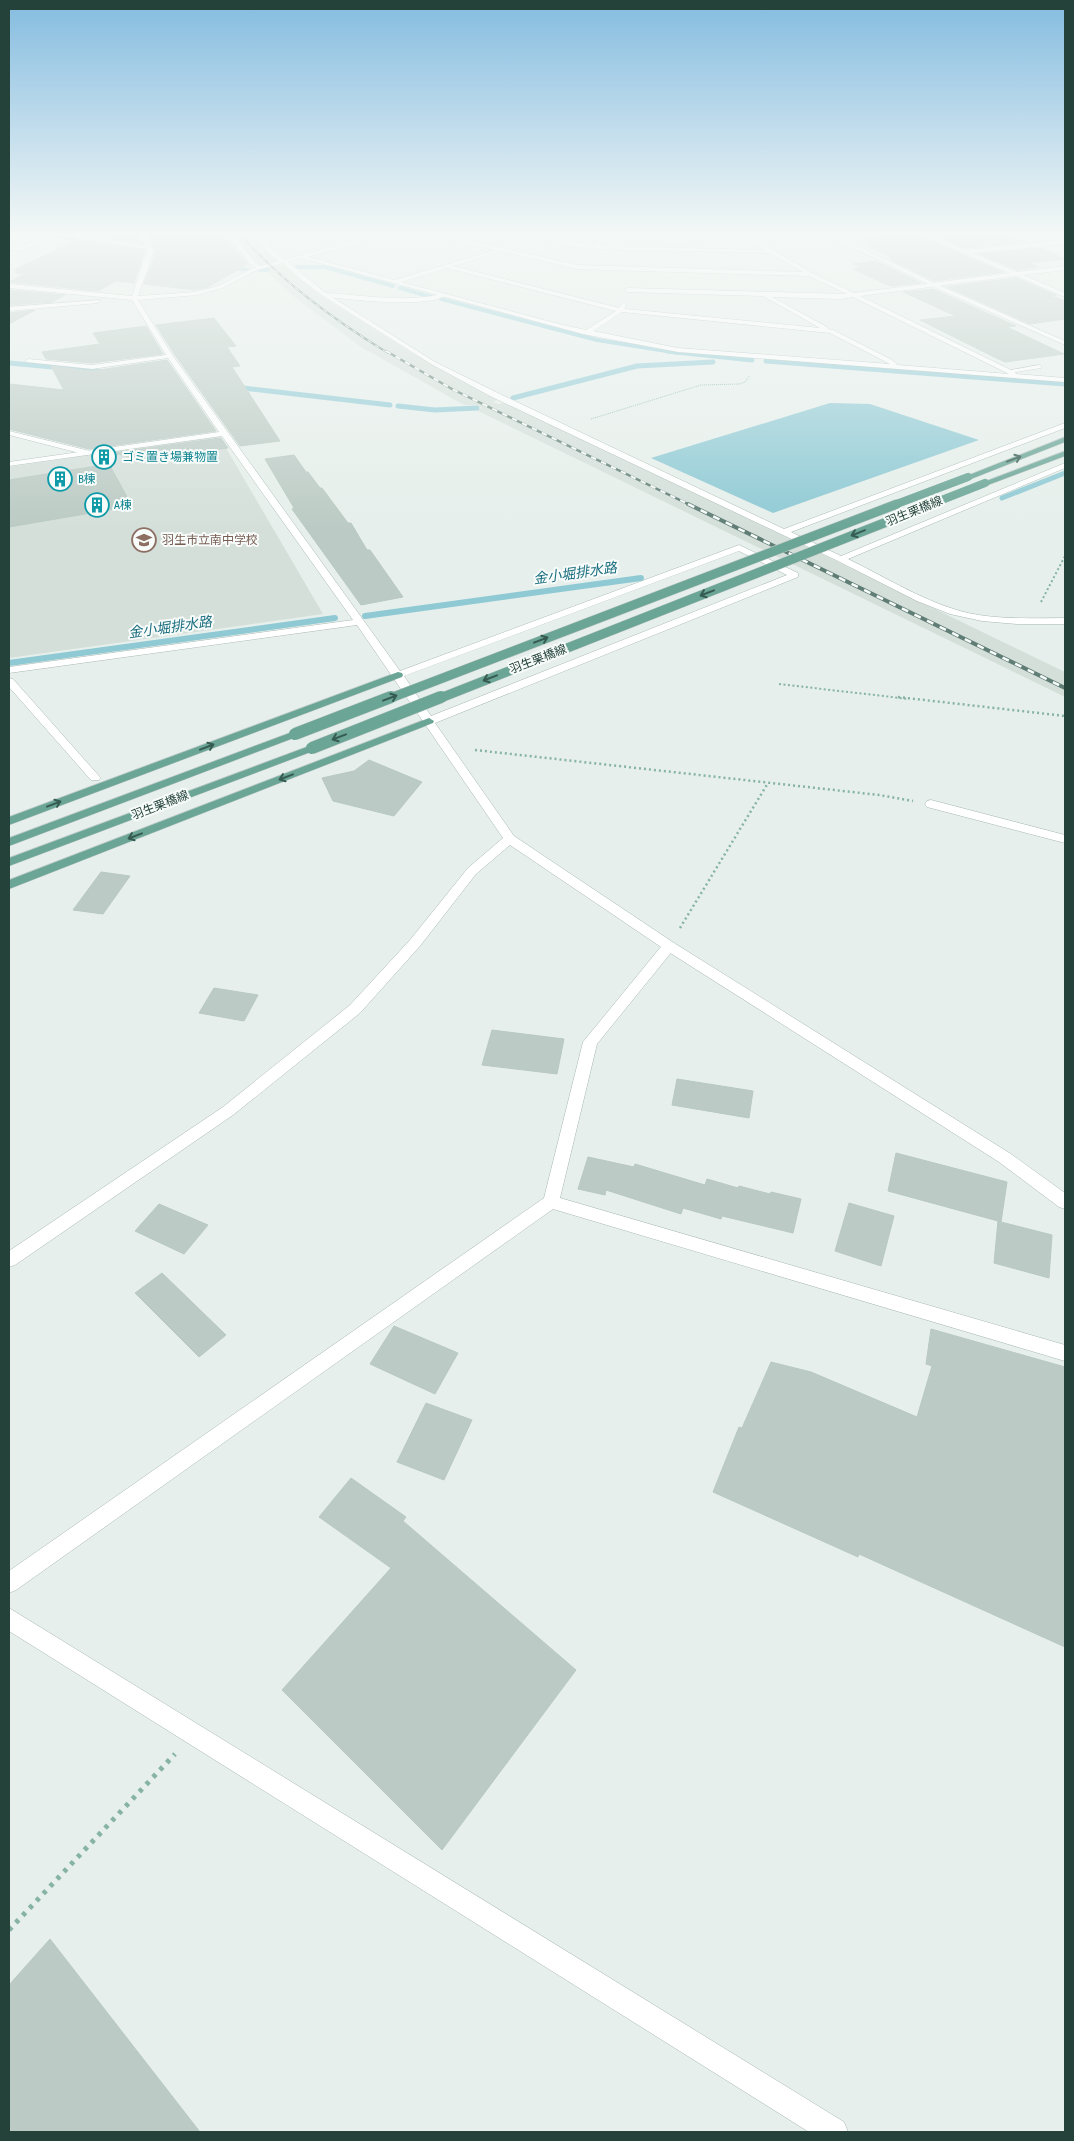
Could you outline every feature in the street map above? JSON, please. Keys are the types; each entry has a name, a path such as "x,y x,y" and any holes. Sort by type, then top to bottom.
{"main road":[{"name":"羽生栗橋線","path":"9,842 1065,439"},
{"name":"羽生栗橋線","path":"9,862 312,748 1065,453"},
{"path":"9,821 398,674"},
{"path":"9,885 429,720"}],"street":[{"path":"154,331 170,356 398,674 446,748 510,839 669,946 1005,1158 1065,1202"},
{"path":"382,331 433,363 495,395 935,605 987,619 1065,621"},
{"path":"577,331 678,350 895,367 1012,373 1065,380"},
{"path":"832,331 890,361 895,367"},
{"path":"927,331 1012,373 1039,367"},
{"path":"1038,331 1065,343"},
{"path":"28,361 92,367 170,356"},
{"path":"783,532 1065,425"},
{"path":"9,433 87,453"},
{"path":"9,464 225,433"},
{"path":"841,559 1065,465"},
{"path":"398,674 739,548 795,575 429,720"},
{"path":"9,670 360,622"},
{"path":"9,681 95,778"},
{"path":"931,804 1065,839"},
{"path":"9,1260 228,1111 355,1009 415,943 472,871 510,839"},
{"path":"9,1583 551,1202 590,1042 669,946"},
{"path":"551,1202 1065,1353"},
{"path":"9,1619 834,2132"}],"path":[{"path":"564,427 701,385 745,382 762,357"},
{"path":"1041,621 1036,610 1065,556"},
{"path":"779,684 1065,716"},
{"path":"446,748 879,795 931,804"},
{"path":"669,946 768,783"},
{"path":"9,1930 194,1734"}],"shaded area":[{"path":"340,331 377,331 410,352 498,400 493,402 498,404 504,403 621,457 1065,672 1065,697 476,410 482,408 475,405 464,405 361,347"},
{"name":"羽生市立南中学校","path":"219,436 323,614 9,658 9,467"}],"water":[{"path":"830,403 870,404 979,440 773,513 651,458"}],"building":[{"path":"149,331 163,354 92,363 46,359 42,352 100,344 93,333"},
{"path":"160,331 224,331 236,346 227,347 240,366 232,367 280,441 240,446"},
{"path":"942,331 1015,331 1064,354 1005,362"},
{"path":"167,360 216,431 89,449 9,429 9,384 64,390 51,366 92,371"},
{"path":"221,438 228,448 141,459 112,453"},
{"path":"294,455 348,523 351,523 367,550 370,550 403,597 361,605 292,509 294,508 265,459"},
{"path":"109,464 132,506 9,527 9,480"},
{"path":"369,760 422,782 394,816 333,801 322,778 354,771"},
{"path":"101,872 130,876 103,914 73,910"},
{"path":"214,988 258,995 244,1021 199,1013"},
{"path":"492,1030 564,1039 557,1074 482,1065"},
{"path":"677,1079 753,1091 749,1118 672,1105"},
{"path":"896,1153 1007,1182 1001,1222 1052,1235 1049,1278 994,1263 998,1221 888,1191"},
{"path":"588,1157 634,1167 635,1164 705,1185 707,1179 738,1188 739,1186 801,1199 793,1233 722,1216 721,1219 683,1208 681,1214 606,1190 605,1195 578,1189"},
{"path":"849,1203 894,1216 881,1266 835,1251"},
{"path":"159,1204 208,1225 184,1254 135,1231"},
{"path":"162,1273 226,1335 199,1357 135,1293"},
{"path":"394,1326 458,1353 435,1394 370,1364"},
{"path":"931,1329 1065,1367 1065,1647 859,1554 858,1557 713,1492 739,1427 742,1428 771,1362 811,1372 917,1417 932,1366 926,1364"},
{"path":"426,1403 472,1420 444,1480 397,1462"},
{"path":"351,1478 406,1517 403,1521 576,1670 442,1850 282,1690 391,1568 319,1517"},
{"path":"50,1939 200,2132 9,2132 9,1985"}],"waterway":[{"path":"562,331 597,340 679,353"},
{"path":"667,351 752,360"},
{"path":"766,361 1065,384"},
{"path":"513,398 637,366 713,362"},
{"path":"9,363 107,372"},
{"path":"234,387 390,405"},
{"path":"398,406 435,410 477,408"},
{"name":"金小堀排水路","path":"1002,498 1065,473"},
{"name":"金小堀排水路","path":"365,616 641,578"},
{"name":"金小堀排水路","path":"9,663 335,618"}],"railway":[{"path":"354,331 388,353"},
{"path":"386,351 452,389 690,505"},
{"path":"688,504 1065,688"}],"place":[{"name":"ゴミ置き場兼物置","path":"104,457"},
{"name":"B棟","path":"60,479"},
{"name":"A棟","path":"97,505"},
{"name":"羽生市立南中学校","path":"144,540"}]}
